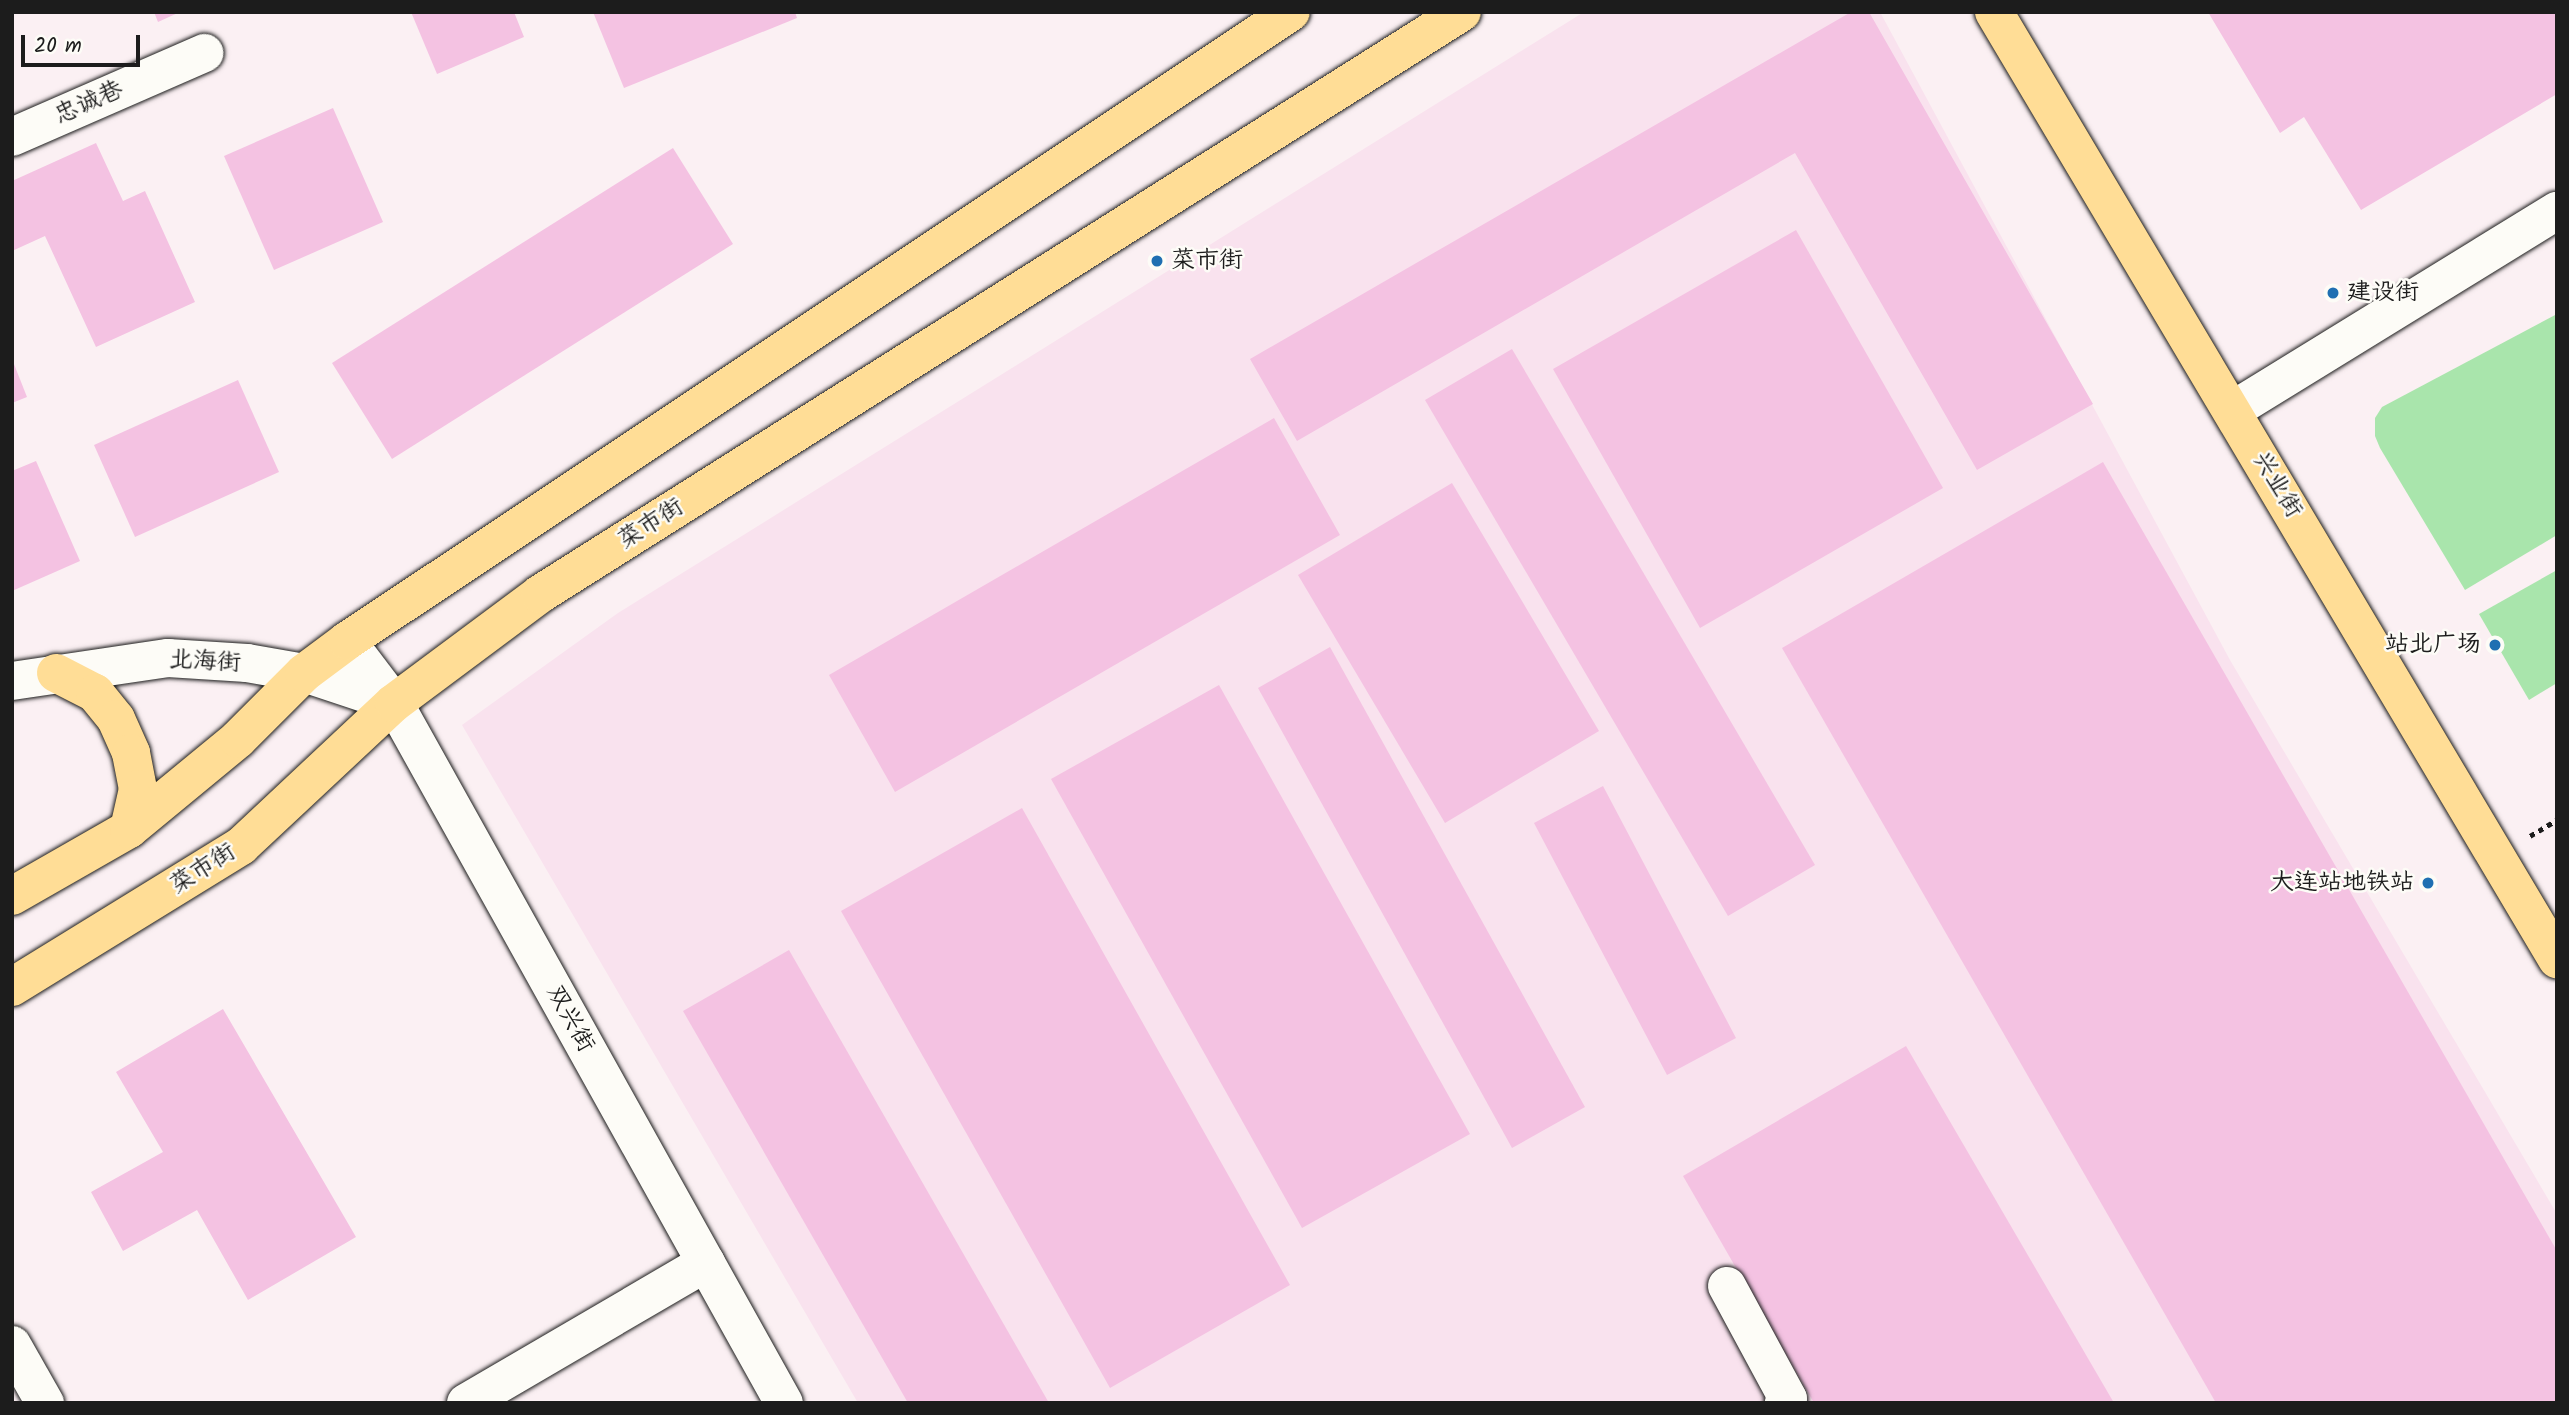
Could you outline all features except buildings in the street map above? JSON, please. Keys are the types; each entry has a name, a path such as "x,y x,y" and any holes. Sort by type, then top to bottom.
{"main road":[{"path":"12,896 129,829 238,739 304,673 347,641 1291,12"},
{"name":"菜市街","path":"12,987 241,846 394,704 540,594 1462,12"},
{"name":"兴业街","path":"1994,12 2557,958"},
{"path":"56,673 95,693 116,719 131,753 138,789 129,829"}],"street":[{"name":"忠诚巷","path":"12,137 204,53"},
{"path":"2233,411 2557,211"},
{"name":"双兴街","path":"347,641 394,704 784,1403"},
{"name":"北海街","path":"12,681 168,658 247,663 304,673 394,704"},
{"path":"466,1403 706,1263"},
{"path":"1727,1286 1788,1399 1784,1403"},
{"path":"12,1345 45,1403"}],"shaded area":[{"path":"1584,12 1880,12 2230,660 2557,1214 2557,1403 858,1403 462,725 618,613"}],"green space":[{"path":"2557,314 2557,535 2465,590 2380,448 2375,436 2375,418 2382,407"},
{"path":"2557,570 2557,683 2529,700 2479,614"}],"place":[{"name":"菜市街","path":"1157,261"},
{"name":"建设街","path":"2333,293"},
{"name":"站北广场","path":"2495,645"},
{"name":"大连站地铁站","path":"2428,883"}]}
